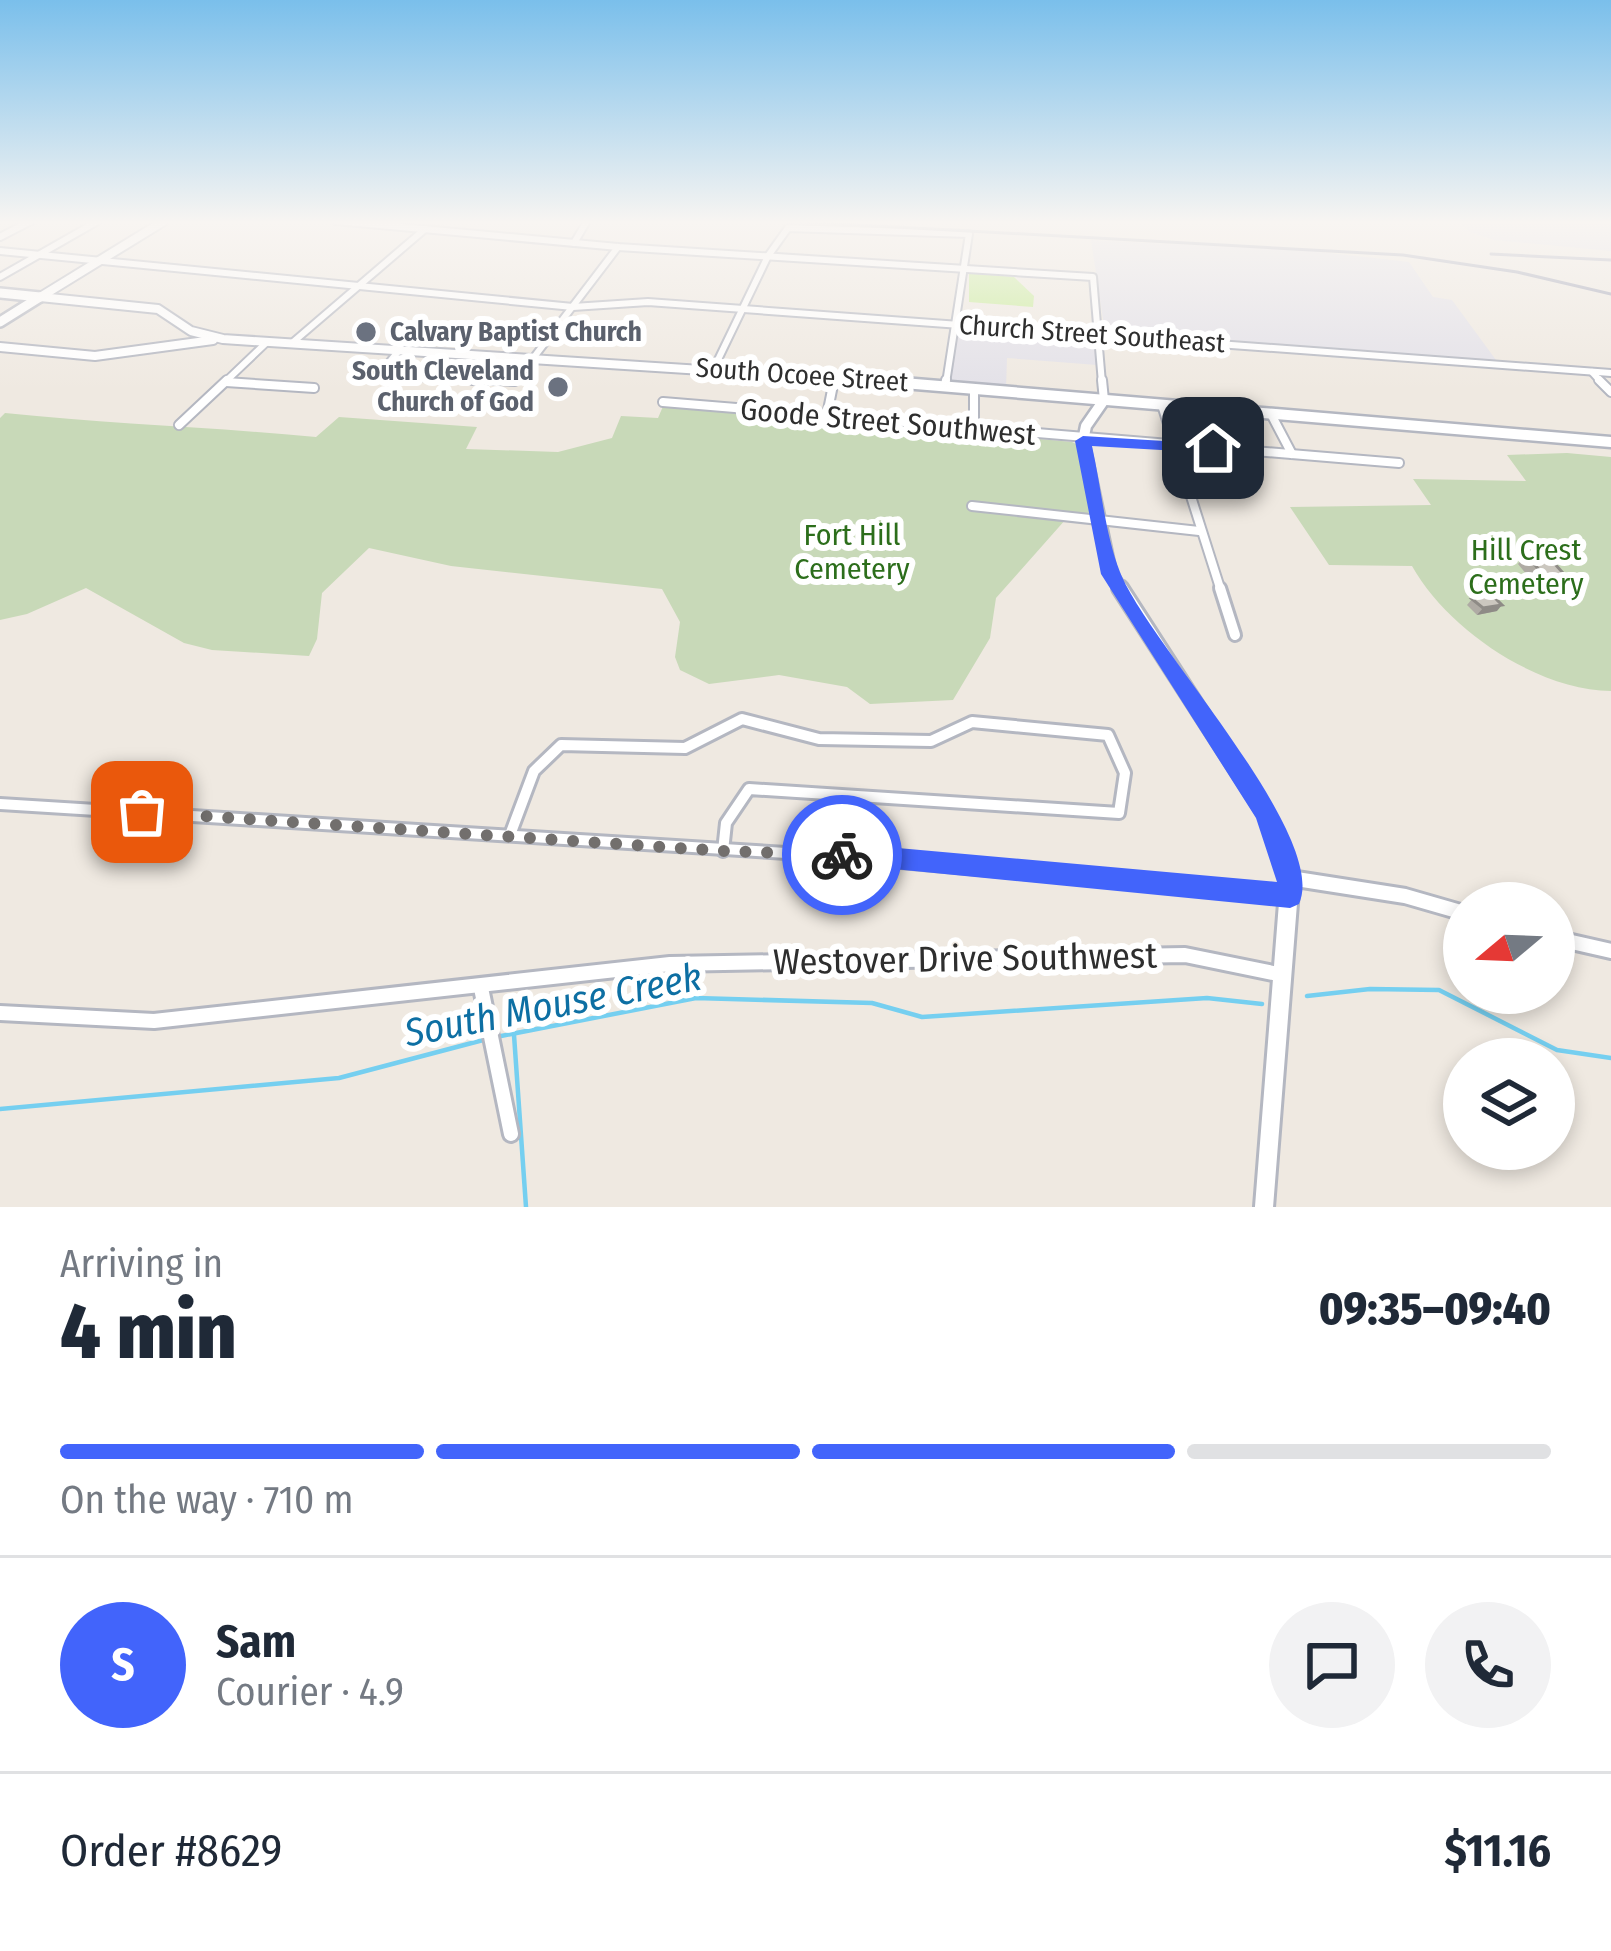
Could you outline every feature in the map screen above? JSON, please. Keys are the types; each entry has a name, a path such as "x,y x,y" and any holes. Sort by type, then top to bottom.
{"main road":[{"name":"South Ocoee Street","path":"0,292 40,297"},
{"path":"0,322 40,297"}],"street":[{"path":"40,297 71,277"},
{"name":"Church Street Southeast","path":"272,277 573,307 648,302 1611,373"},
{"path":"292,343 368,277"},
{"path":"401,348 379,375 515,382 595,277"},
{"path":"714,368 758,277"},
{"path":"945,386 961,277"},
{"path":"1083,277 1093,278 1103,400 1086,426 1083,441 1111,574 1267,814 1290,878 1264,1207"},
{"name":"South Ocoee Street","path":"40,297 158,309 194,331 223,339 714,368 1611,442"},
{"path":"178,344 194,331"},
{"path":"0,347 95,356 223,339"},
{"path":"179,425 267,342"},
{"path":"1592,372 1611,392"},
{"path":"827,415 834,378"},
{"path":"226,382 314,388"},
{"path":"974,389 974,429"},
{"name":"Goode Street Southwest","path":"663,402 1083,441 1400,463"},
{"path":"1162,406 1235,635"},
{"path":"1271,414 1292,454"},
{"path":"972,506 1199,531"},
{"path":"510,835 535,770 550,749 685,748 742,718 819,739 931,740 972,722 1108,735 1119,749 1129,791 1119,813 1083,814 749,789 727,823 723,851"},
{"path":"0,804 723,851 825,853 1290,896"},
{"path":"1290,878 1405,896 1443,907"},
{"path":"1575,943 1611,951"},
{"name":"Westover Drive Southwest","path":"0,1013 154,1021 670,964 1185,955 1283,975"},
{"path":"481,988 511,1134"}],"shaded area":[{"path":"1097,277 1420,277 1433,297 1452,300 1496,360 1105,332"},
{"path":"954,326 1093,337 1097,365 1007,358 1006,388 949,383"}],"green space":[{"path":"969,277 1014,277 1034,296 1033,307 969,302"},
{"name":"Fort Hill Cemetery","path":"664,404 1072,442 1080,446 1093,521 1066,519 996,598 990,638 953,700 870,704 847,687 779,675 709,684 680,670 675,657 680,622 662,589 451,566 369,548 322,593 317,639 309,656 212,650 184,643 86,588 27,614 0,620 0,418 5,413 316,437 339,417 477,427 466,449 558,452 612,438 621,416 658,418"},
{"name":"Hill Crest Cemetery","path":"1507,455 1611,457 1611,691 1554,680 1497,652 1448,612 1412,566 1329,565 1290,507 1431,505 1413,479 1526,481"}],"building":[{"path":"1526,554 1546,554 1571,582 1549,582"},
{"path":"1492,595 1502,605 1483,608 1472,599"}],"waterway":[{"name":"South Mouse Creek","path":"1307,996 1370,989 1439,990 1557,1050 1611,1058"},
{"name":"South Mouse Creek","path":"496,1037 696,998 872,1003 922,1017 1207,998 1262,1004"},
{"path":"514,1035 526,1207"},
{"name":"South Mouse Creek","path":"0,1109 339,1078 487,1039"}],"railway":[{"path":"1540,277 1611,294"}],"way so far":[{"path":"142,812 842,855"}],"place":[{"name":"Calvary Baptist Church","path":"366,332"},
{"name":"South Cleveland Church of God","path":"558,387"}],"route":[{"path":"842,855 1290,896 1290,878 1267,814 1111,574 1083,441 1213,448"}]}
